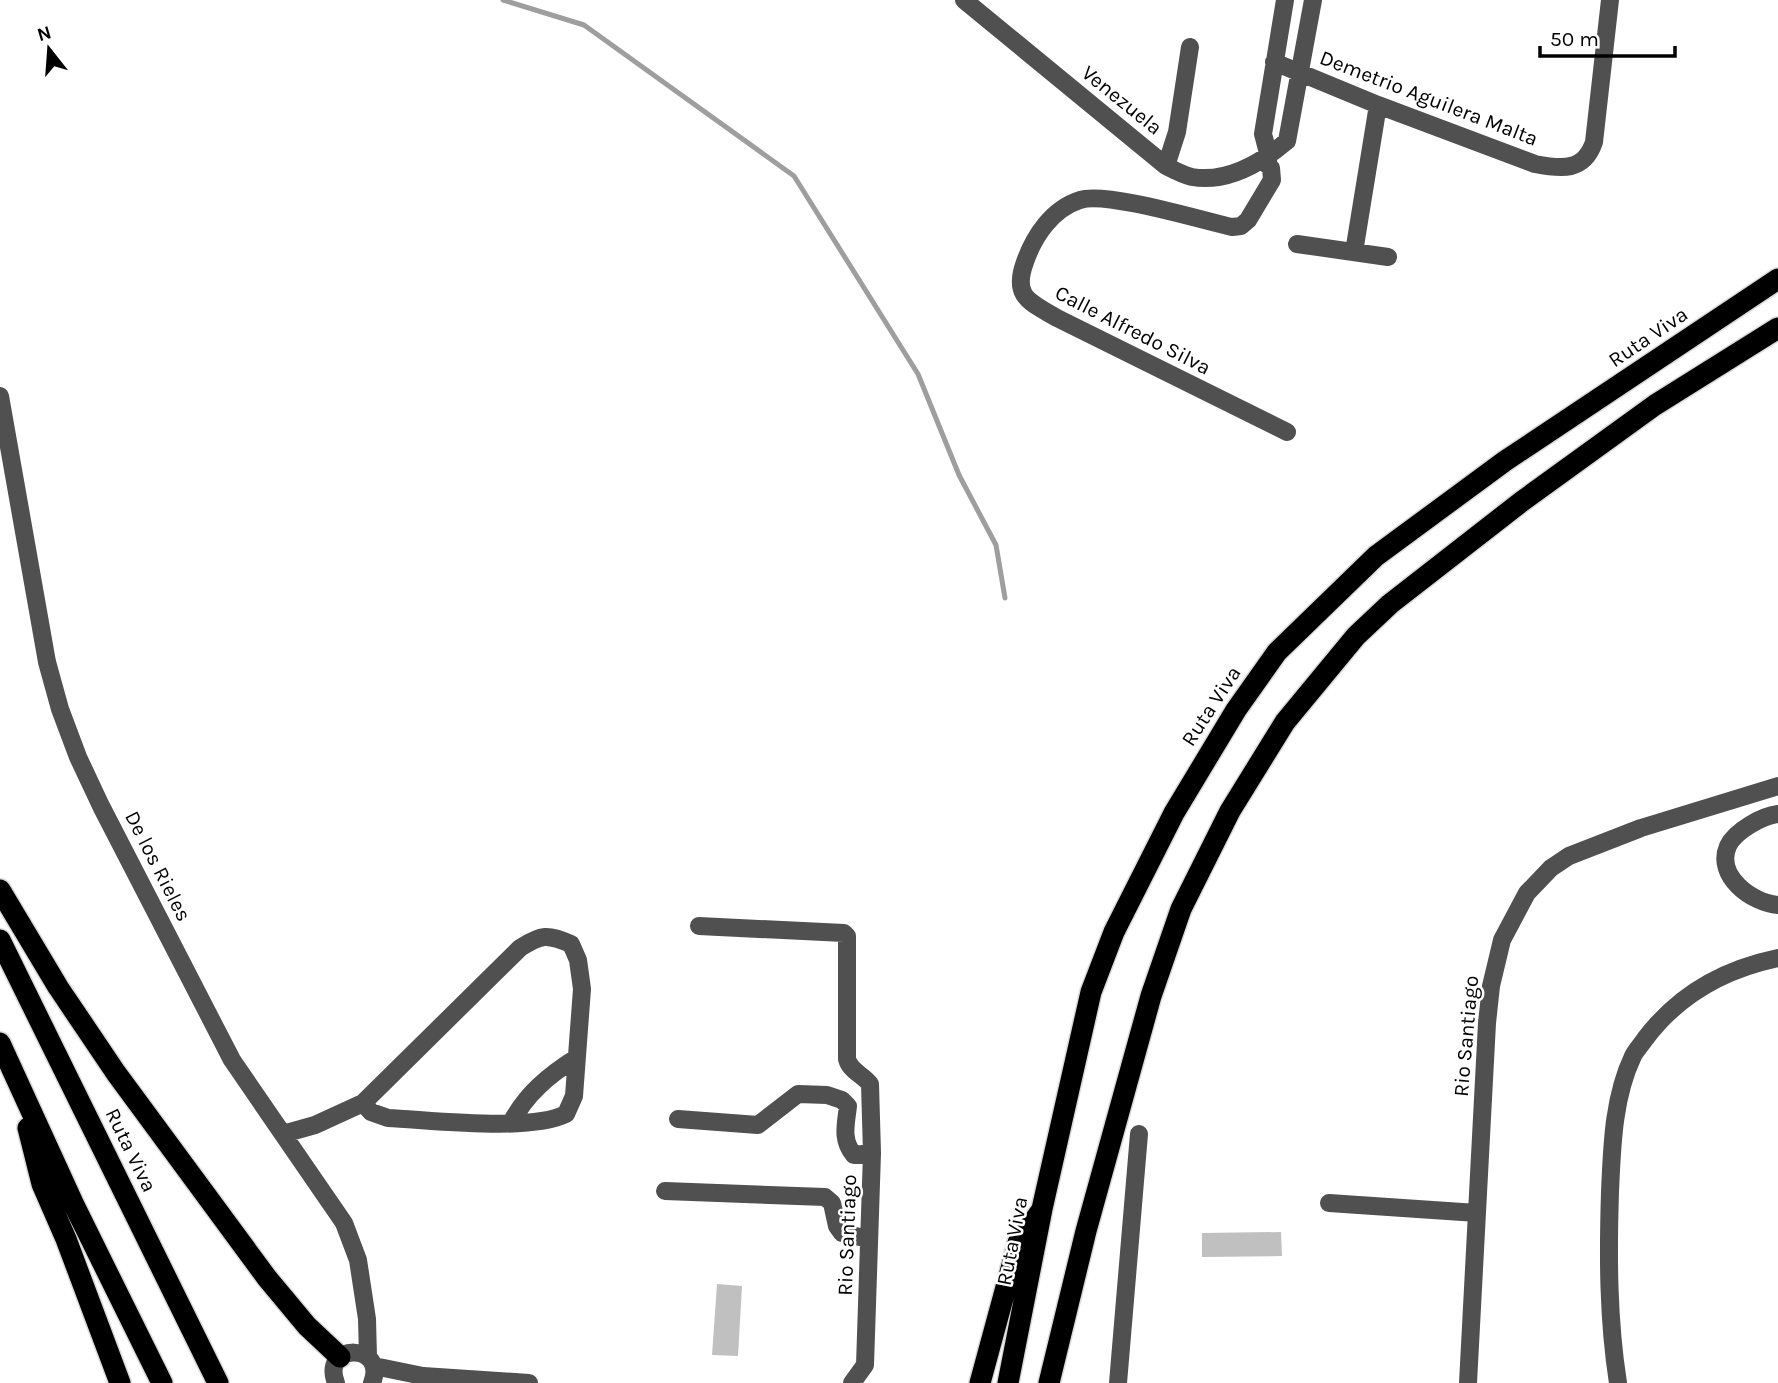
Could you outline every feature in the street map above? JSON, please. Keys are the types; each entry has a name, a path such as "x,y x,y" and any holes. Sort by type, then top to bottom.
{"highway":[{"name":"Ruta Viva","path":"1008,1383 1042,1209 1091,992 1114,932 1174,813 1236,710 1277,652 1376,556 1505,461 1778,279"},
{"path":"1049,1383 1086,1231 1151,996 1181,909 1230,811 1285,722 1356,636 1390,604 1521,502 1655,405 1778,327"},
{"path":"0,890 58,987 124,1084 267,1278 307,1326 363,1366"},
{"name":"Ruta Viva","path":"0,940 218,1383"},
{"path":"0,1043 162,1383"},
{"path":"24,1098 32,1147 42,1184 66,1238 120,1383"},
{"path":"980,1383 1018,1243 1042,1209"},
{"path":"1057,1349 1062,1383"}],"street":[{"path":"1266,159 1263,134 1285,0"},
{"path":"1266,159 1287,141 1312,0"},
{"name":"Demetrio Aguilera Malta","path":"1275,62 1378,105 1535,164 1569,167 1581,163 1590,153 1594,142 1610,0"},
{"name":"Venezuela","path":"972,3 1166,166 1189,176 1209,178 1234,173 1266,159"},
{"path":"1166,166 1177,132 1190,47"},
{"path":"1354,252 1378,105"},
{"name":"Calle Alfredo Silva","path":"1266,159 1271,168 1272,180 1248,220 1241,226 1232,227 1112,199 1081,199 1051,216 1029,250 1019,278 1023,292 1030,302 1057,318 1287,432"},
{"path":"1297,244 1388,257"},
{"name":"De los Rieles","path":"0,396 47,662 60,709 78,757 232,1060 344,1223 358,1260 367,1319 363,1366 334,1368 336,1383"},
{"name":"Rio Santiago","path":"1468,1383 1491,986 1502,940 1527,893 1551,868 1569,856 1641,828 1778,786"},
{"path":"1778,814 1749,825 1729,845 1726,855 1727,865 1743,893 1754,899 1778,905"},
{"name":"Rio Santiago","path":"699,926 844,933 848,942 847,1059 852,1069 870,1084 872,1153 865,1364 853,1383"},
{"path":"283,1134 315,1125 363,1103 520,948 533,940 550,935 571,944 578,960 582,989 574,1096 566,1114 557,1118 511,1123 387,1118 371,1112 363,1103"},
{"path":"1618,1383 1610,1308 1608,1252 1612,1157 1622,1088 1633,1055 1654,1027 1685,997 1719,977 1752,964 1778,958"},
{"path":"511,1123 527,1098 550,1075 576,1058"},
{"path":"678,1119 758,1125 798,1094 827,1095 842,1100 848,1106 845,1141 848,1148 854,1154 872,1153"},
{"path":"1118,1383 1139,1134"},
{"path":"665,1191 825,1197 832,1203 842,1233 869,1239"},
{"path":"1329,1203 1477,1213"},
{"path":"363,1366 423,1376 529,1383"}],"building":[{"path":"1281,1232 1282,1256 1202,1257 1202,1233"},
{"path":"717,1284 742,1286 738,1356 712,1355"}],"waterway":[{"path":"503,0 584,25 794,176 918,374 959,475 996,545 1005,598"}]}
